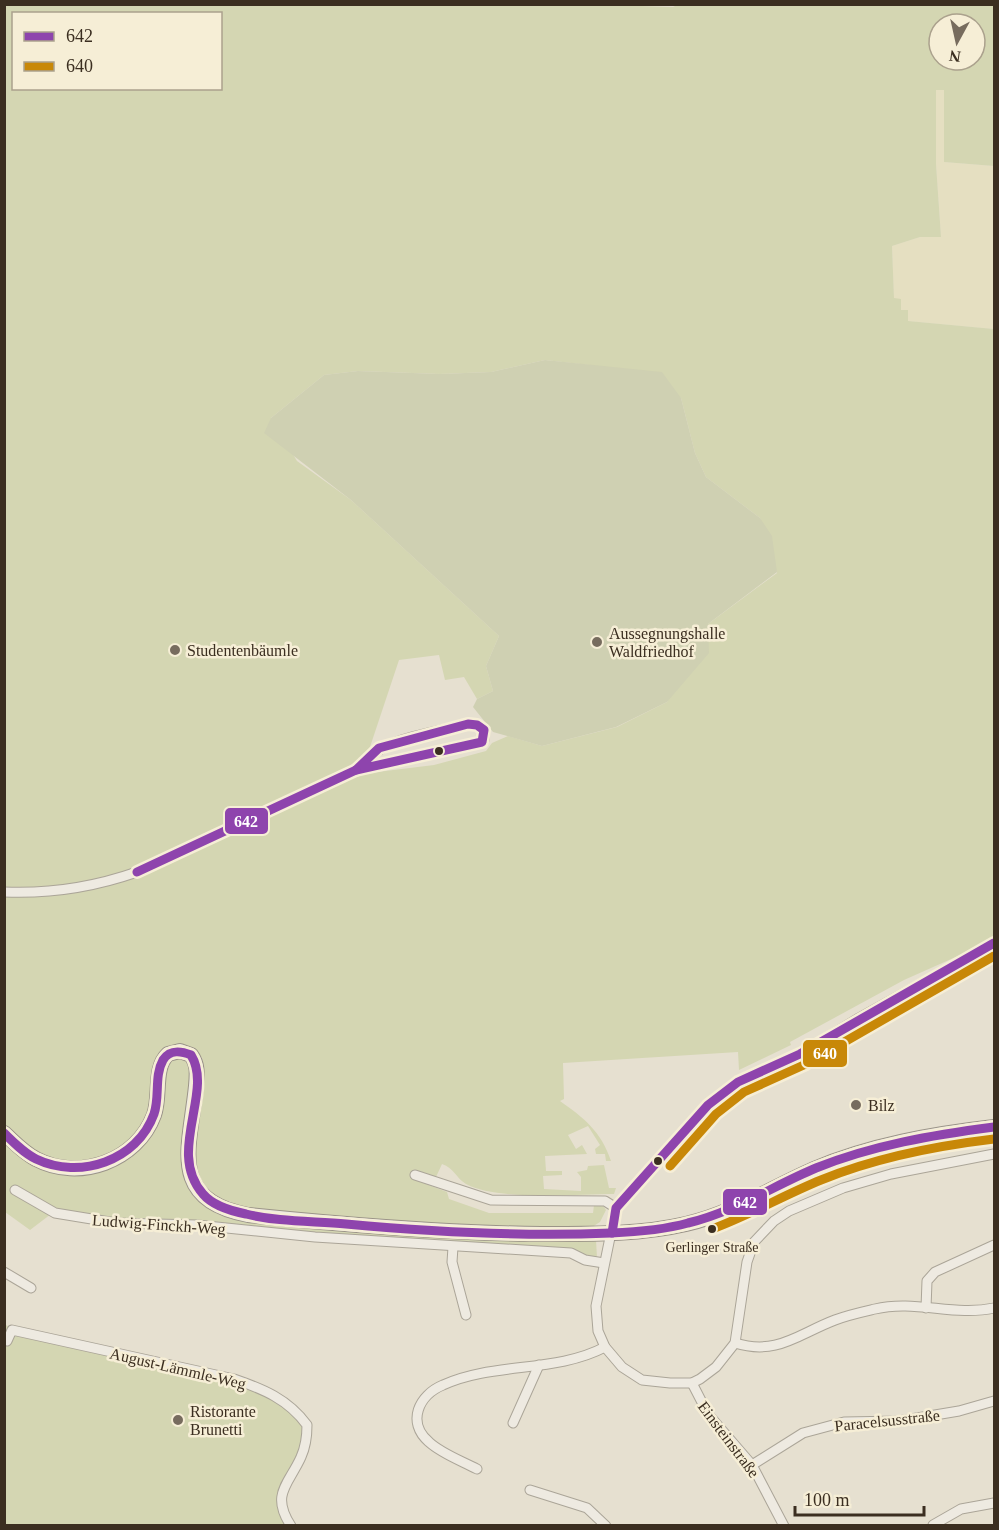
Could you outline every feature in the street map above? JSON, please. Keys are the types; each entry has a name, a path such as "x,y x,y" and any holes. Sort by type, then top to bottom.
{"main road":[{"path":"4,1133 34,1159 58,1167 84,1168 110,1161 133,1147 150,1125 158,1101 161,1066 168,1054 180,1051 191,1055 196,1068 188,1146 189,1172 198,1191 206,1200 223,1209 248,1215 407,1230 612,1233 665,1228 708,1218 755,1200 813,1170 873,1149 915,1138 994,1127"}],"street":[{"path":"4,892 74,889 128,875 356,770 472,746 484,740 484,730 477,725 468,724 388,745 364,760 356,770"},
{"path":"994,943 800,1054 738,1082 708,1105 616,1208 596,1313 605,1347 622,1366 642,1380 660,1383 692,1383 716,1367 735,1343 747,1262 754,1242 774,1221 789,1211 843,1188 891,1174 994,1154"},
{"path":"415,1176 491,1200 605,1201 616,1208"},
{"name":"Ludwig-Finckh-Weg","path":"15,1190 55,1213 76,1218 453,1247 571,1253 585,1260 604,1263"},
{"path":"926,1308 927,1281 935,1272 994,1245"},
{"path":"453,1247 452,1262 466,1315"},
{"path":"4,1272 31,1288"},
{"path":"735,1343 754,1349 782,1345 835,1320 896,1305 976,1312 994,1308"},
{"name":"August-Lämmle-Weg","path":"7,1341 12,1330 234,1379 259,1387 283,1400 307,1425 304,1450 282,1490 281,1500 291,1526"},
{"path":"477,1469 441,1450 423,1437 416,1425 420,1403 428,1393 465,1377 595,1353 605,1347"},
{"path":"513,1423 539,1365"},
{"name":"Einsteinstraße","path":"692,1383 708,1414 752,1465 784,1526"},
{"name":"Paracelsusstraße","path":"752,1465 803,1432 844,1422 899,1421 959,1412 994,1401"},
{"path":"530,1490 587,1508 606,1526"},
{"path":"933,1525 961,1509 994,1503"}],"shaded area":[{"path":"936,90 944,90 944,162 994,166 994,329 907,321 894,299 892,246 920,237 941,237 936,164"}],"green space":[{"path":"578,4 673,7 679,4 994,5 994,166 944,162 944,90 936,90 936,164 941,237 920,237 892,246 894,298 901,299 901,310 908,310 908,321 994,329 994,940 904,980 790,1042 791,1045 739,1070 738,1052 563,1063 564,1099 560,1101 577,1113 597,1133 611,1161 606,1161 605,1154 596,1154 595,1149 600,1145 588,1126 568,1135 576,1149 582,1145 587,1154 545,1156 546,1171 562,1171 562,1175 543,1176 544,1189 581,1191 581,1177 577,1172 587,1170 588,1166 604,1165 609,1188 616,1188 614,1194 517,1195 497,1193 466,1184 442,1164 436,1177 416,1171 413,1179 447,1192 449,1199 489,1213 593,1213 594,1205 603,1206 606,1210 600,1222 592,1227 455,1227 241,1208 229,1201 228,1203 208,1190 198,1175 194,1157 204,1077 202,1057 188,1066 190,1079 182,1139 185,1177 192,1193 206,1206 226,1216 596,1240 597,1258 115,1220 55,1211 30,1230 5,1212 5,5","holes":["545,360 589,365 681,398 695,453 706,477 760,518 777,573 708,624 667,702 617,727 542,746 508,736 492,743 486,751 434,765 361,774 399,660 439,655 445,680 464,677 477,699 493,691 486,666 499,636 351,500 297,461 271,418 324,375 358,371 440,374 491,372"]},
{"path":"545,360 662,372 681,398 695,453 706,477 760,518 772,536 777,572 708,624 709,653 667,702 616,727 542,746 493,732 473,707 477,699 493,691 486,666 499,636 351,500 264,433 271,418 324,375 358,371 440,374 491,372"},
{"path":"5,1324 12,1330 259,1387 307,1425 307,1442 282,1490 291,1525 6,1526"}],"transit line":[{"name":"642","path":"468,724 477,725 484,730 482,742 356,770 379,748 468,724"},
{"name":"642","path":"137,872 356,770"},
{"name":"642","path":"612,1233 616,1208 708,1105 738,1082 800,1054 994,943"},
{"name":"640","path":"670,1166 716,1114 744,1092 806,1064 994,956"},
{"name":"642","path":"4,1133 27,1154 53,1165 71,1167 105,1162 135,1144 146,1130 156,1107 160,1066 169,1054 183,1053 191,1055 197,1070 189,1160 193,1177 203,1194 217,1205 240,1213 283,1220 445,1231 578,1234 630,1232 679,1225 737,1206 816,1168 859,1153 926,1137 994,1127"},
{"name":"640","path":"712,1229 821,1180 863,1165 928,1149 994,1139"}],"place":[{"name":"Aussegnungshalle Waldfriedhof","path":"597,642"},
{"name":"Studentenbäumle","path":"175,650"},
{"name":"Bilz","path":"856,1105"},
{"name":"Gerlinger Straße","path":"712,1229"},
{"name":"Ristorante Brunetti","path":"178,1420"}]}
